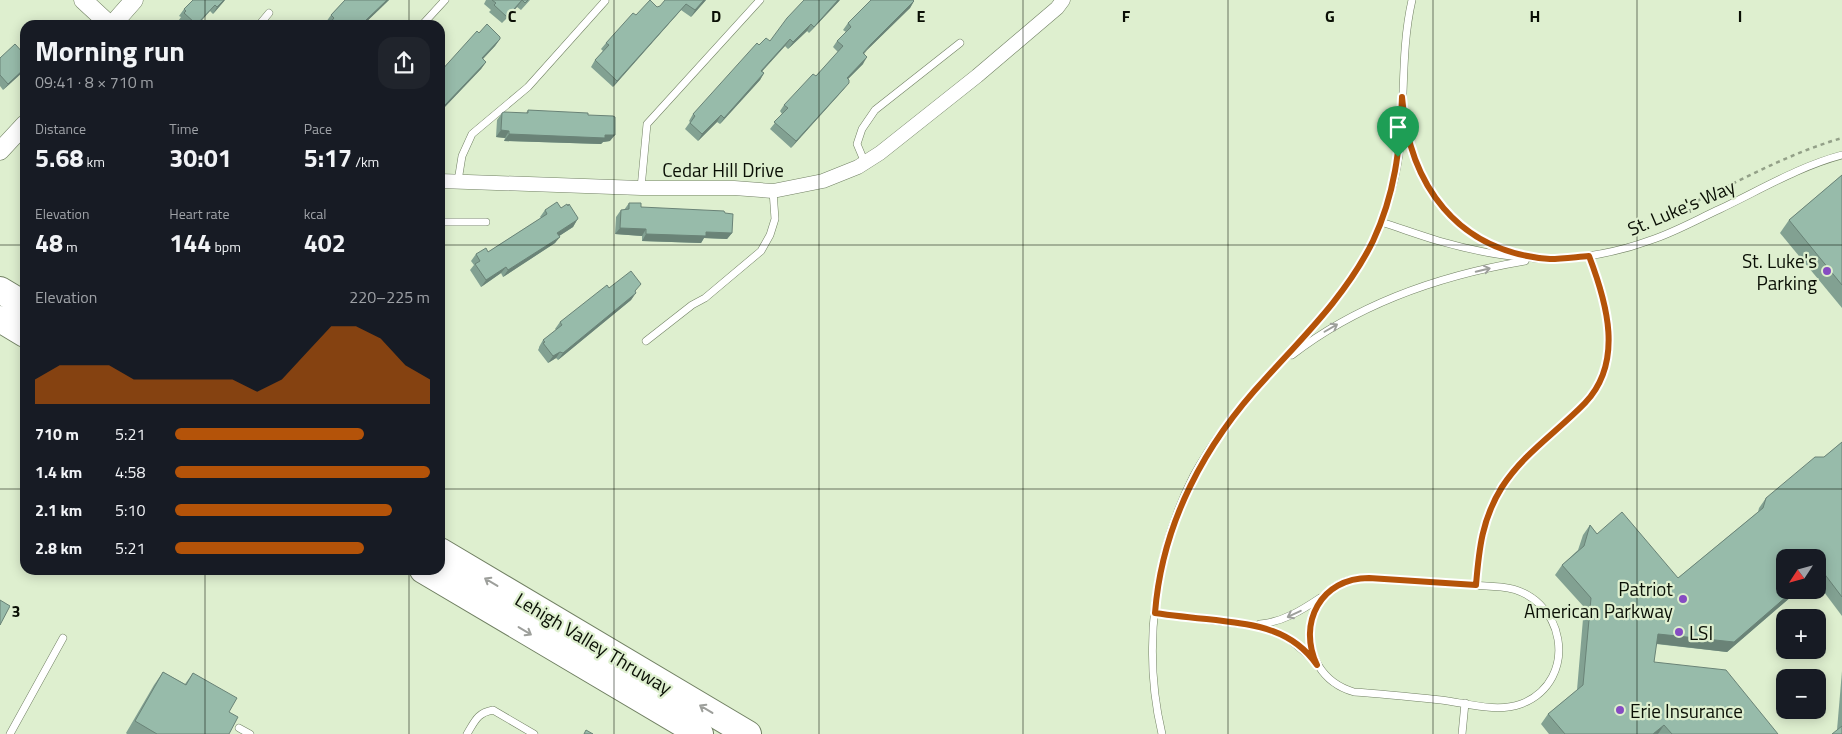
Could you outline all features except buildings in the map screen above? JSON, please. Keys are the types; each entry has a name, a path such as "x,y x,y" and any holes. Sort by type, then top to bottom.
{"highway":[{"path":"0,290 20,302"},
{"path":"0,319 20,331"},
{"name":"Lehigh Valley Thruway","path":"445,554 748,734"},
{"name":"Lehigh Valley Thruway","path":"431,575 700,734"}],"street":[{"path":"83,0 105,20"},
{"path":"116,20 134,0"},
{"name":"Cedar Hill Drive","path":"445,181 641,188 734,188 772,191 822,181 865,163 880,153 977,76 1057,8 1063,0"},
{"path":"0,151 20,129"}],"lane":[{"path":"427,20 445,0"},
{"path":"641,188 647,124 760,0"},
{"path":"1162,734 1153,667 1155,613 1162,566 1173,527 1188,489 1205,457 1245,402 1320,320 1344,289 1367,251 1381,222 1397,166 1400,147 1406,37 1412,0"},
{"path":"458,181 462,156 472,134 528,87 605,1"},
{"path":"263,20 269,13"},
{"path":"865,163 858,144 862,129 876,110 960,43"},
{"path":"1402,97 1405,122 1412,149 1429,189 1441,207 1464,227 1493,244 1522,254 1550,259"},
{"name":"St. Luke's Way","path":"1381,222 1441,241 1493,254 1525,259 1589,256 1647,242 1793,175 1842,155"},
{"path":"646,341 692,304 705,298 761,251 770,235 775,219 772,191"},
{"path":"445,222 486,222"},
{"path":"1476,585 1478,549 1484,526 1503,487 1524,459 1585,402 1595,390 1604,374 1609,354 1608,329 1602,291 1589,256"},
{"path":"1265,378 1324,332 1388,300 1456,277 1506,264 1550,259"},
{"path":"1155,613 1254,625 1269,629 1288,639 1307,653 1336,684 1354,692 1501,708 1524,702 1538,694 1549,681 1555,669 1558,655 1556,630 1548,612 1537,600 1527,593 1515,589 1476,585 1360,578 1346,582 1290,616 1274,622 1254,625"},
{"path":"1317,665 1310,646 1310,623 1318,603 1329,592"},
{"path":"10,734 63,638"},
{"path":"1462,734 1465,703"},
{"path":"466,734 477,717 484,712 493,710 534,734"},
{"path":"239,728 250,734"}],"path":[{"path":"1694,221 1689,208 1693,203 1776,163 1814,147 1842,138"}],"place":[{"name":"St. Luke's Parking","path":"1827,271"},
{"name":"Patriot American Parkway","path":"1683,599"},
{"name":"LSI","path":"1679,632"},
{"name":"Erie Insurance","path":"1620,710"}],"route":[{"path":"1402,97 1407,133 1418,166 1432,195 1454,220 1473,234 1502,249 1550,259 1589,256 1602,291 1608,329 1609,354 1604,374 1595,390 1585,402 1524,459 1495,499 1484,526 1478,549 1476,585 1356,578 1338,585 1325,595 1313,613 1310,646 1317,665 1307,653 1288,639 1265,627 1155,613 1158,581 1167,547 1181,505 1194,475 1245,402 1320,320 1344,289 1367,251 1381,222 1393,186 1398,157 1401,136 1402,97"}]}
